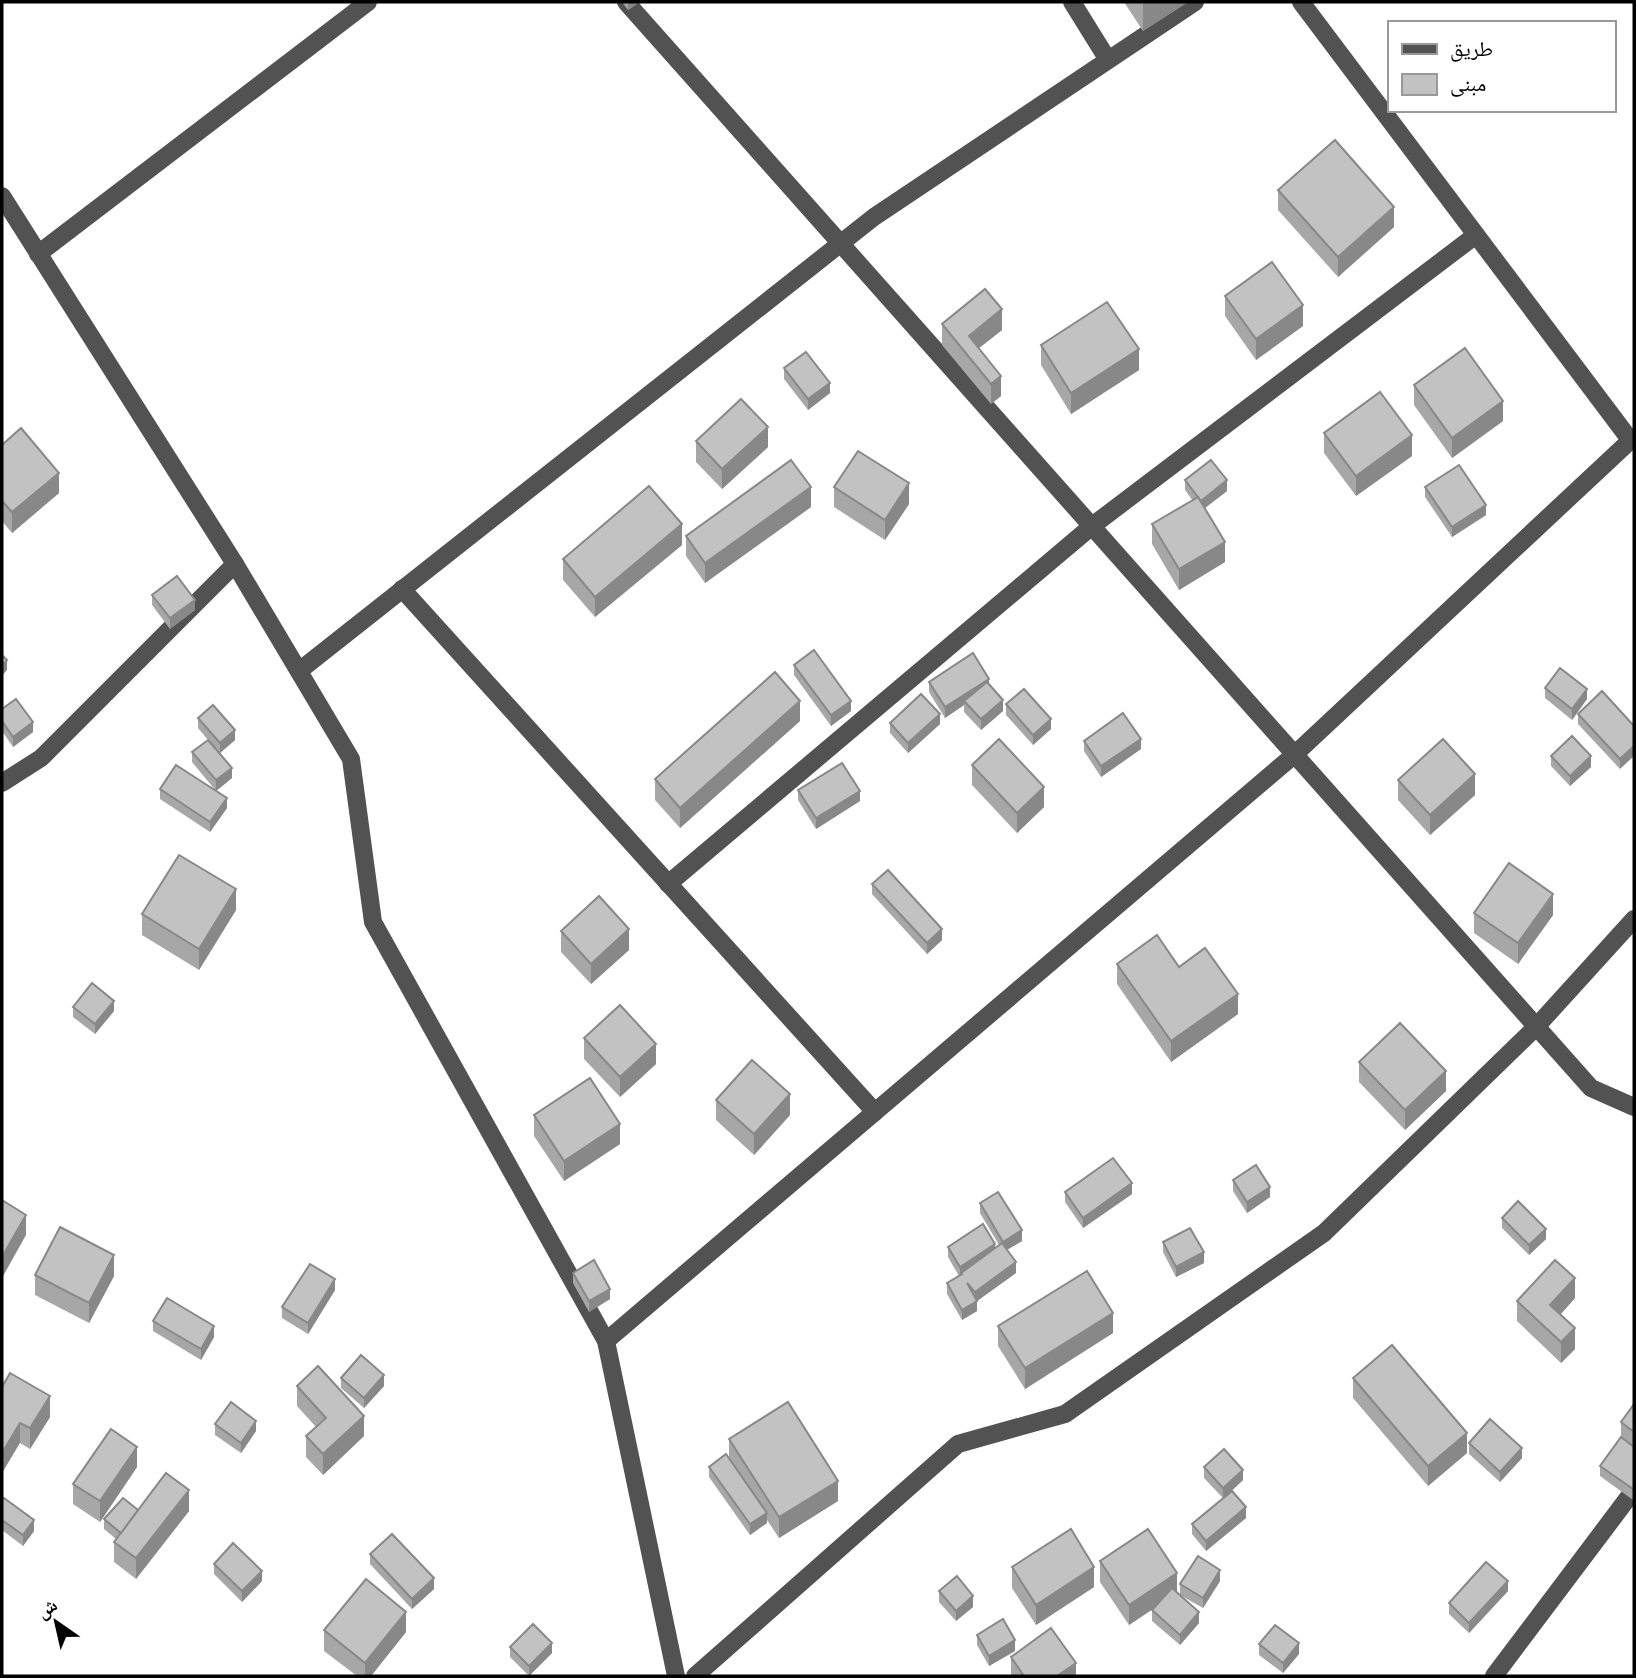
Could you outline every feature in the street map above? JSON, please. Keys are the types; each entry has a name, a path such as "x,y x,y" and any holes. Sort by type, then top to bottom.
{"street":[{"path":"38,254 368,2"},
{"path":"626,2 1591,1088 1634,1107"},
{"path":"1072,2 1108,61"},
{"path":"299,671 874,217 1195,2"},
{"path":"606,1341 1294,755 1632,439 1301,2"},
{"path":"2,196 235,564 351,759 373,922 606,1341 676,1676"},
{"path":"668,884 1092,526 1476,235"},
{"path":"2,783 41,758 235,564"},
{"path":"402,589 875,1112"},
{"path":"695,1676 958,1444 1065,1414 1324,1233 1536,1027 1634,919"},
{"path":"1494,1676 1634,1490"}],"building":[{"path":"1335,140 1394,207 1338,257 1278,190"},
{"path":"1272,262 1303,305 1256,339 1225,296"},
{"path":"985,289 1002,309 969,336 1001,376 991,384 942,324"},
{"path":"1107,302 1139,349 1071,393 1041,345"},
{"path":"1465,348 1503,401 1452,438 1414,385"},
{"path":"806,352 830,383 808,399 784,368"},
{"path":"1380,392 1412,435 1356,476 1324,433"},
{"path":"741,399 768,427 722,469 696,441"},
{"path":"21,428 59,473 12,512 2,501 2,445"},
{"path":"858,451 909,483 885,520 834,487"},
{"path":"791,460 811,487 705,563 686,536"},
{"path":"1211,460 1227,480 1201,501 1185,480"},
{"path":"1459,465 1486,505 1452,527 1425,487"},
{"path":"649,486 682,524 595,597 563,559"},
{"path":"1198,497 1225,542 1179,569 1152,524"},
{"path":"177,576 195,600 170,618 152,595"},
{"path":"814,650 851,701 831,715 794,665"},
{"path":"973,653 989,679 945,707 929,682"},
{"path":"1560,668 1587,689 1572,709 1545,688"},
{"path":"775,672 800,701 680,808 655,779"},
{"path":"987,682 1003,700 981,719 964,701"},
{"path":"1024,689 1051,719 1033,735 1006,704"},
{"path":"1602,691 1634,726 1634,746 1620,759 1578,714"},
{"path":"921,694 940,714 908,743 890,723"},
{"path":"16,699 33,722 13,737 2,721 2,709"},
{"path":"213,705 235,730 220,743 198,718"},
{"path":"1123,713 1141,739 1101,766 1084,741"},
{"path":"1572,736 1591,756 1570,776 1551,756"},
{"path":"999,739 1044,787 1017,813 972,765"},
{"path":"1443,739 1475,774 1430,815 1398,780"},
{"path":"208,740 232,768 216,780 192,752"},
{"path":"842,763 860,791 816,818 798,790"},
{"path":"176,765 227,798 210,822 160,789"},
{"path":"179,855 236,889 199,949 142,914"},
{"path":"1509,863 1553,894 1518,943 1474,913"},
{"path":"888,870 942,929 927,943 872,884"},
{"path":"599,896 629,929 591,964 561,931"},
{"path":"1157,935 1179,967 1205,948 1238,994 1171,1041 1117,964"},
{"path":"92,983 114,1001 95,1024 73,1007"},
{"path":"620,1005 656,1044 620,1077 584,1038"},
{"path":"1400,1023 1446,1071 1405,1110 1359,1062"},
{"path":"752,1060 790,1094 754,1134 716,1100"},
{"path":"590,1078 620,1124 564,1161 534,1115"},
{"path":"1113,1158 1132,1183 1083,1218 1065,1192"},
{"path":"1256,1165 1270,1187 1247,1202 1233,1180"},
{"path":"998,1192 1022,1230 1003,1242 980,1203"},
{"path":"2,1200 26,1215 2,1257"},
{"path":"1518,1201 1546,1229 1529,1245 1502,1218"},
{"path":"983,1224 995,1244 960,1267 948,1247"},
{"path":"60,1227 114,1255 89,1303 35,1275"},
{"path":"1190,1228 1204,1252 1176,1267 1163,1242"},
{"path":"1002,1243 1016,1262 975,1292 967,1283 977,1301 962,1310 947,1283"},
{"path":"594,1260 610,1289 589,1301 573,1273"},
{"path":"1555,1260 1575,1278 1550,1305 1575,1328 1561,1342 1517,1301"},
{"path":"310,1264 335,1279 308,1323 282,1307"},
{"path":"1087,1271 1113,1313 1025,1368 998,1326"},
{"path":"167,1298 214,1326 201,1349 153,1321"},
{"path":"1392,1345 1467,1433 1428,1466 1353,1378"},
{"path":"361,1355 384,1375 364,1398 341,1378"},
{"path":"318,1366 364,1416 323,1454 306,1436 326,1418 297,1386"},
{"path":"10,1373 50,1396 30,1428 20,1423 2,1453 2,1387"},
{"path":"231,1402 256,1421 241,1443 215,1424"},
{"path":"788,1402 838,1481 779,1517 729,1439"},
{"path":"1634,1404 1634,1432 1621,1422"},
{"path":"1490,1419 1522,1448 1500,1472 1469,1443"},
{"path":"111,1429 137,1447 100,1501 73,1484"},
{"path":"1621,1437 1634,1447 1633,1489 1600,1466"},
{"path":"1224,1449 1243,1470 1223,1488 1204,1467"},
{"path":"726,1454 767,1513 750,1524 709,1467"},
{"path":"166,1473 189,1490 136,1558 114,1542"},
{"path":"1232,1491 1246,1507 1206,1541 1192,1524"},
{"path":"4,1498 34,1520 23,1535 2,1520"},
{"path":"123,1498 138,1510 121,1533 104,1519"},
{"path":"1071,1529 1094,1567 1036,1605 1012,1567"},
{"path":"1148,1529 1177,1573 1129,1605 1100,1561"},
{"path":"392,1534 434,1578 412,1599 370,1554"},
{"path":"233,1543 262,1571 242,1591 214,1564"},
{"path":"1198,1556 1220,1570 1203,1598 1180,1584"},
{"path":"1486,1562 1508,1581 1469,1623 1449,1603"},
{"path":"957,1576 973,1596 956,1611 939,1591"},
{"path":"366,1579 406,1612 365,1663 324,1630"},
{"path":"1172,1588 1199,1612 1180,1635 1152,1610"},
{"path":"1003,1619 1015,1640 989,1656 977,1635"},
{"path":"533,1624 552,1643 529,1666 510,1647"},
{"path":"1275,1625 1299,1643 1283,1663 1259,1644"},
{"path":"1051,1628 1076,1663 1057,1676 1024,1676 1011,1657"}]}
